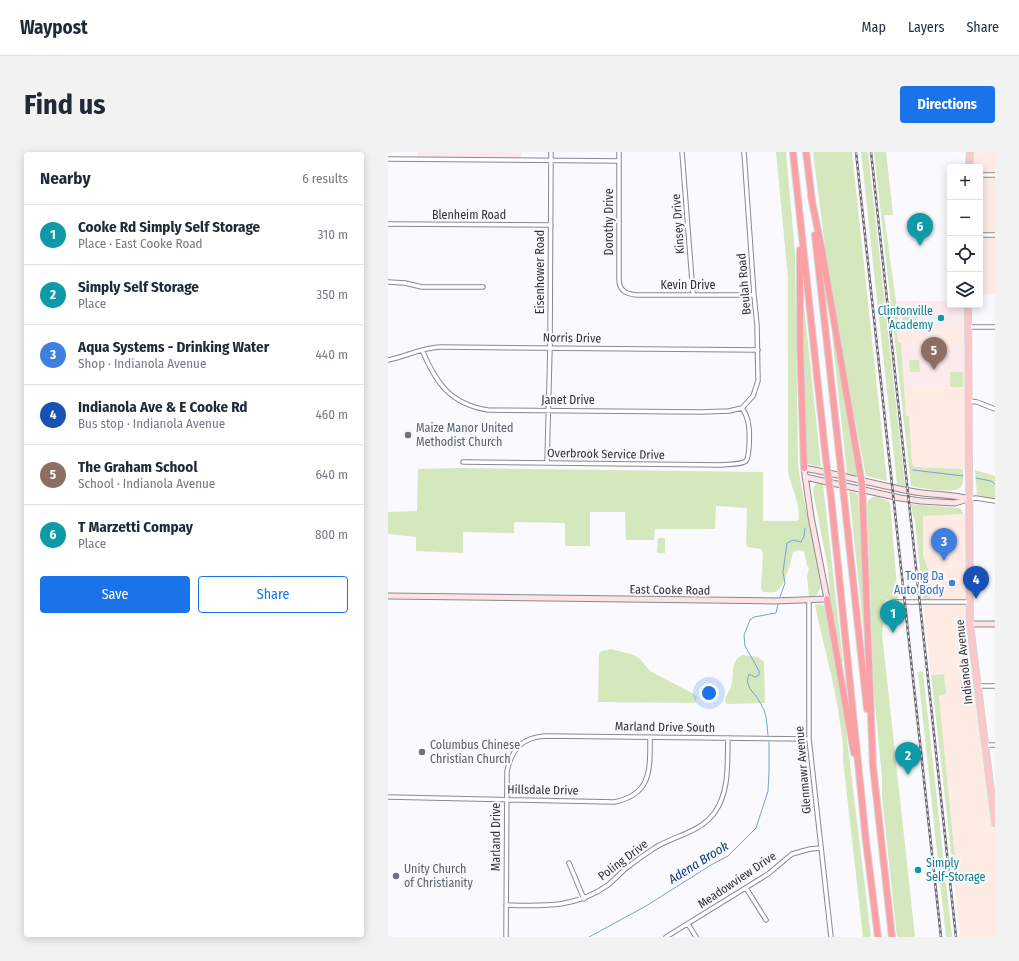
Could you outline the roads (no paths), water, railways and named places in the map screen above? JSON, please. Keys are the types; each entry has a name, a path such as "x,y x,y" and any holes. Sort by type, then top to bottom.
{"highway":[{"path":"793,152 878,937"},
{"path":"806,152 892,937"},
{"path":"811,196 822,251 863,490 873,768"},
{"path":"800,217 800,343 804,468"},
{"path":"827,599 861,787"}],"main road":[{"path":"970,152 970,164"},
{"name":"Indianola Avenue","path":"968,308 970,624 994,804 995,823"},
{"path":"827,599 811,517 804,468 921,493 956,495 969,499"},
{"path":"805,477 900,498 921,501 956,503 969,499"},
{"name":"East Cooke Road","path":"388,596 827,599"},
{"path":"970,624 995,624"}],"street":[{"name":"Eisenhower Road","path":"547,463 550,348 551,152"},
{"name":"Dorothy Drive","path":"619,152 619,279 620,288 622,291"},
{"name":"Kinsey Drive","path":"682,152 693,294"},
{"name":"Beulah Road","path":"742,408 753,396 758,381 757,325 744,152"},
{"path":"388,159 619,160"},
{"path":"983,175 995,175"},
{"name":"Blenheim Road","path":"388,224 551,225"},
{"path":"983,235 995,235"},
{"path":"388,282 405,283 422,287 483,287"},
{"name":"Kevin Drive","path":"622,291 633,295 754,295"},
{"path":"968,327 995,327"},
{"name":"Norris Drive","path":"388,360 431,347 758,350"},
{"name":"Janet Drive","path":"422,350 437,381 449,393 464,404 476,408 488,410 730,412 742,408"},
{"path":"969,401 977,402 995,409"},
{"name":"Overbrook Service Drive","path":"463,462 721,465 742,463 747,459 749,454 749,423 742,408"},
{"path":"969,499 976,498 995,501"},
{"name":"Glenmawr Avenue","path":"809,600 809,739 831,937"},
{"path":"893,602 970,602"},
{"path":"978,686 995,686"},
{"name":"Marland Drive South","path":"523,743 531,738 546,736 809,739"},
{"name":"Hillsdale Drive","path":"388,798 614,802 629,798 642,788 650,772 650,737"},
{"name":"Poling Drive","path":"506,905 561,905 584,898 596,893 606,886 640,858 658,846 694,830 707,822 722,800 726,787 728,738"},
{"name":"Marland Drive","path":"506,937 507,771 509,759 516,749 523,743"},
{"path":"985,745 995,745"},
{"name":"Meadowview Drive","path":"666,937 768,874 792,854 810,849 821,848"},
{"path":"569,863 584,898"},
{"path":"746,888 766,920"},
{"path":"688,924 696,937"}],"waterway":[{"name":"Adena Brook","path":"913,470 963,476"},
{"name":"Adena Brook","path":"976,478 991,481 995,484"},
{"name":"Adena Brook","path":"780,597 785,583 783,572 787,543 793,540 801,542 804,536 805,528"},
{"name":"Adena Brook","path":"768,735 764,710 748,684 749,674 755,677 759,675 759,671 745,646 744,635 750,620 754,617 776,613 778,604"},
{"name":"Adena Brook","path":"589,937 646,906 728,856 756,828 768,791 769,742"}],"railway":[{"path":"856,152 941,937"},
{"path":"871,152 956,937"}],"place":[{"name":"T Marzetti Compay","path":"920,246"},
{"name":"Clintonville Academy","path":"941,318"},
{"name":"The Graham School","path":"934,370"},
{"name":"Maize Manor United Methodist Church","path":"408,435"},
{"name":"Aqua Systems - Drinking Water","path":"944,561"},
{"name":"Tong Da Auto Body","path":"952,583"},
{"name":"Indianola Ave & E Cooke Rd","path":"976,599"},
{"name":"Cooke Rd Simply Self Storage","path":"893,633"},
{"name":"Columbus Chinese Christian Church","path":"422,752"},
{"name":"Simply Self Storage","path":"908,775"},
{"name":"Simply Self-Storage","path":"918,870"},
{"name":"Unity Church of Christianity","path":"396,876"}]}
